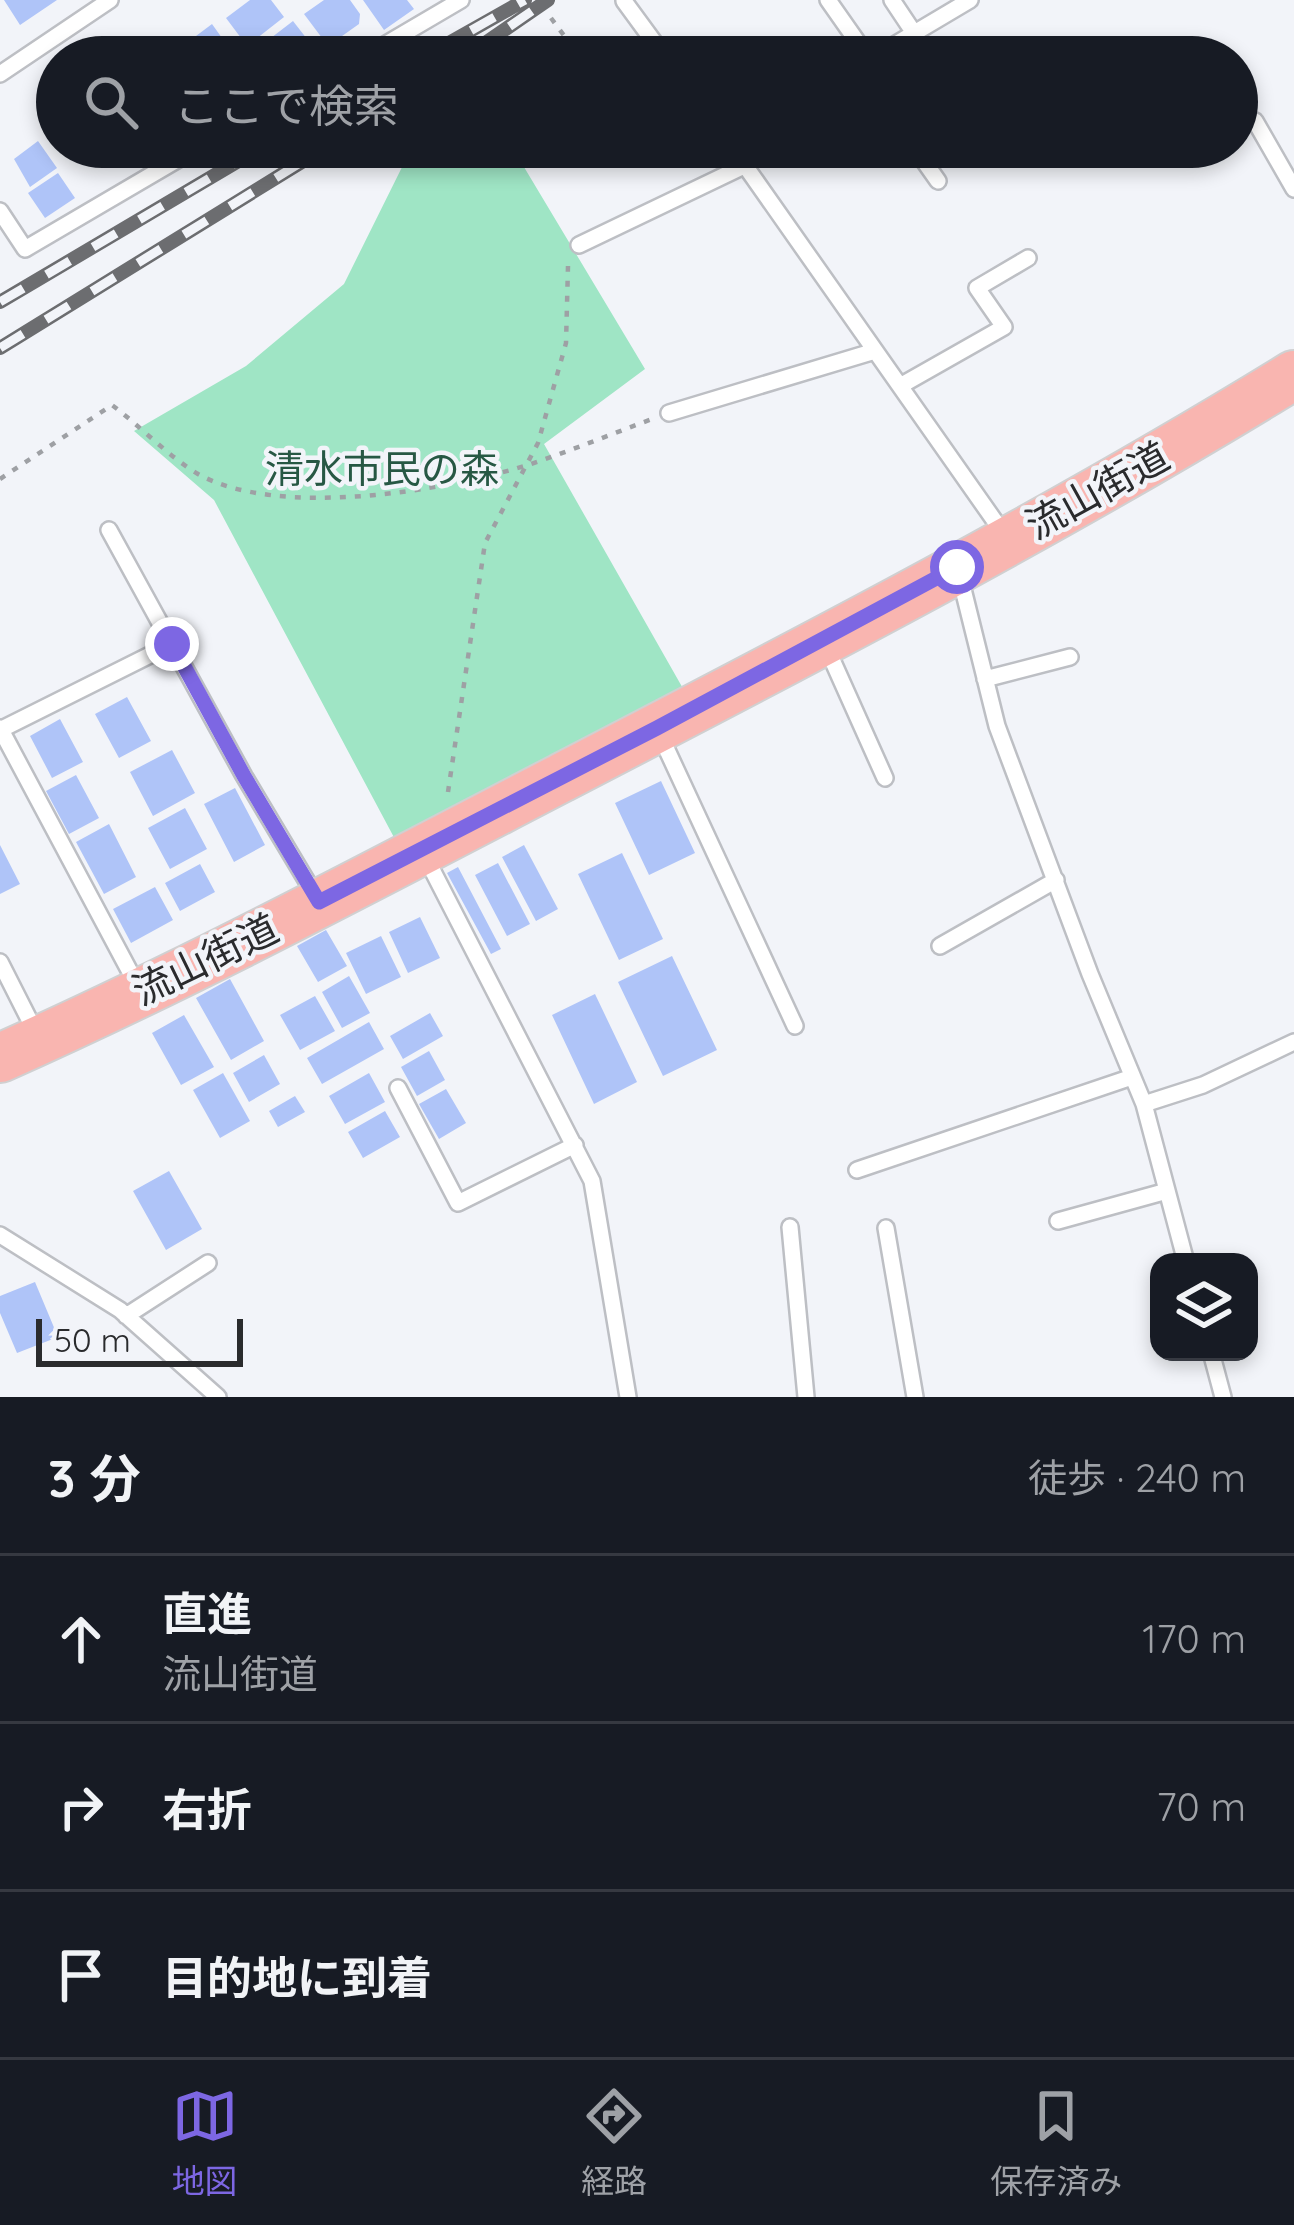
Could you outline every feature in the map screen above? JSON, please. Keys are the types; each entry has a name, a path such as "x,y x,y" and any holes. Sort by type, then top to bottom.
{"main road":[{"name":"流山街道","path":"20,1049 432,846 657,728 1008,540 1294,375"}],"lane":[{"path":"56,36 110,0"},
{"path":"828,0 855,36"},
{"path":"892,0 914,33"},
{"path":"909,36 970,0"},
{"path":"624,1 650,36"},
{"path":"398,36 452,2"},
{"path":"0,74 36,50"},
{"path":"1258,125 1294,189"},
{"path":"0,212 26,249 163,168"},
{"path":"579,245 740,168"},
{"path":"748,168 1008,540"},
{"path":"929,168 938,181"},
{"path":"900,386 1004,327 977,287 1028,258"},
{"path":"669,412 875,351"},
{"path":"109,530 319,902"},
{"path":"957,567 997,726 1144,1104 1184,1253"},
{"path":"823,640 885,778"},
{"path":"141,991 0,730 172,644"},
{"path":"985,679 1070,657"},
{"path":"657,728 795,1026"},
{"path":"432,846 592,1181 628,1397"},
{"path":"940,946 1056,880"},
{"path":"0,962 20,1049"},
{"path":"1144,1104 1203,1085 1294,1042"},
{"path":"856,1170 1132,1077"},
{"path":"398,1088 458,1203 575,1145"},
{"path":"1058,1221 1167,1191"},
{"path":"790,1228 806,1397"},
{"path":"886,1228 915,1397"},
{"path":"0,1235 126,1316 218,1397"},
{"path":"126,1316 208,1263"},
{"path":"1213,1361 1223,1397"}],"path":[{"path":"551,18 564,36"},
{"path":"432,846 485,543 538,443 566,343 569,260 579,245"},
{"path":"0,479 112,404 198,473 250,493 318,499 428,488 527,465 669,412"}],"green space":[{"name":"清水市民の森","path":"402,168 525,168 645,369 544,444 685,692 397,843 214,500 134,431 246,366 344,284"}],"building":[{"path":"4,0 57,0 20,25"},
{"path":"250,0 271,0 284,17 260,36 240,36 226,18"},
{"path":"324,0 350,0 360,14 359,24 342,36 320,36 304,14"},
{"path":"363,0 407,0 414,9 384,30"},
{"path":"293,21 305,36 274,36"},
{"path":"212,24 221,36 196,36"},
{"path":"36,142 36,168 57,168 30,187 14,159"},
{"path":"58,173 75,198 45,218 28,193"},
{"path":"127,697 151,741 119,758 95,714"},
{"path":"60,719 83,762 52,778 30,736"},
{"path":"172,750 195,793 153,816 130,772"},
{"path":"76,775 99,818 69,834 46,791"},
{"path":"661,781 695,853 649,875 615,803"},
{"path":"235,788 265,845 234,862 204,804"},
{"path":"185,808 207,849 170,869 148,828"},
{"path":"109,824 136,877 104,894 76,842"},
{"path":"0,845 20,884 0,894"},
{"path":"524,845 558,909 536,921 502,857"},
{"path":"622,853 663,939 619,960 578,874"},
{"path":"498,863 530,924 507,936 475,875"},
{"path":"200,864 215,892 180,911 165,883"},
{"path":"458,867 501,949 491,954 447,873"},
{"path":"155,887 173,920 131,943 113,909"},
{"path":"420,917 440,958 408,973 389,932"},
{"path":"326,930 347,966 318,982 297,946"},
{"path":"381,936 401,977 366,994 346,953"},
{"path":"672,956 717,1050 663,1076 618,982"},
{"path":"349,976 370,1013 342,1028 322,992"},
{"path":"230,979 264,1041 231,1060 196,998"},
{"path":"595,994 637,1082 594,1104 552,1015"},
{"path":"315,996 335,1031 300,1050 280,1015"},
{"path":"430,1013 443,1036 403,1059 390,1036"},
{"path":"184,1015 214,1067 181,1085 152,1033"},
{"path":"369,1022 384,1049 322,1084 307,1058"},
{"path":"429,1051 445,1080 417,1096 401,1067"},
{"path":"264,1055 280,1084 249,1102 233,1073"},
{"path":"223,1073 250,1121 220,1138 193,1090"},
{"path":"369,1073 385,1102 345,1124 329,1096"},
{"path":"446,1089 466,1123 439,1139 419,1104"},
{"path":"295,1096 305,1112 278,1127 269,1111"},
{"path":"385,1111 400,1137 363,1158 348,1132"},
{"path":"169,1171 202,1229 166,1250 133,1191"},
{"path":"35,1282 58,1337 17,1353 0,1313 0,1296"}],"railway":[{"path":"461,36 525,0"},
{"path":"496,36 548,0"},
{"path":"0,302 227,168"},
{"path":"0,348 292,168"}],"route":[{"path":"172,644 319,902 957,567"}]}
